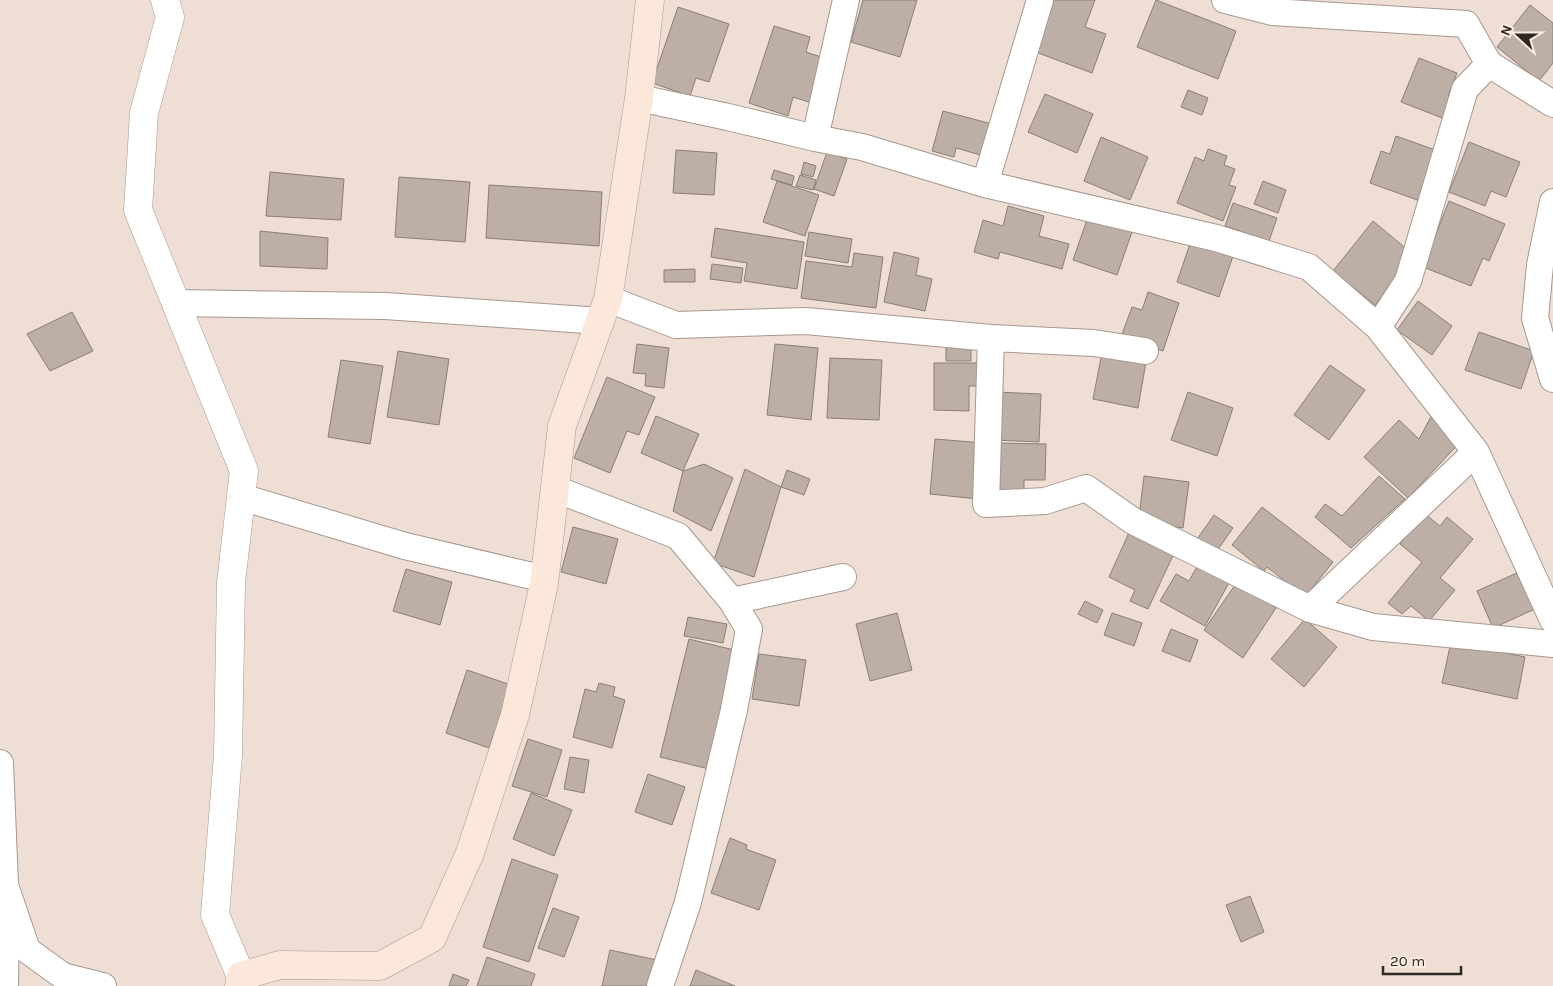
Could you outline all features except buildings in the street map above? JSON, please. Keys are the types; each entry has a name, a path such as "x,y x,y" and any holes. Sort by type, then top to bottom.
{"main road":[{"path":"240,981 280,965 380,966 432,938 470,853 515,715 545,579 562,426 604,310 639,98 650,0"}],"street":[{"path":"166,0 170,18 144,112 138,210 244,471 231,583 228,755 215,915 240,981"},
{"path":"815,138 846,0"},
{"path":"985,184 1040,0"},
{"path":"1225,0 1272,12 1466,24 1489,64 1553,104"},
{"path":"1378,327 1408,282 1465,89 1489,64"},
{"path":"639,98 728,116 815,138 862,147 985,184 1216,238 1309,267 1378,327 1476,452 1553,620"},
{"path":"1553,202 1540,265 1535,318 1553,380"},
{"path":"175,303 604,310 676,325 806,321 991,338 1094,343 1145,351"},
{"path":"991,338 986,504 1045,501 1086,488 1133,521 1310,609 1373,627 1553,644"},
{"path":"1310,609 1476,452"},
{"path":"555,489 678,536 732,600 749,629 734,710 688,902 660,986"},
{"path":"241,497 405,546 545,579"},
{"path":"732,600 843,577"},
{"path":"0,763 5,885 27,950 64,976 103,986"},
{"path":"6,986 7,890"}]}
